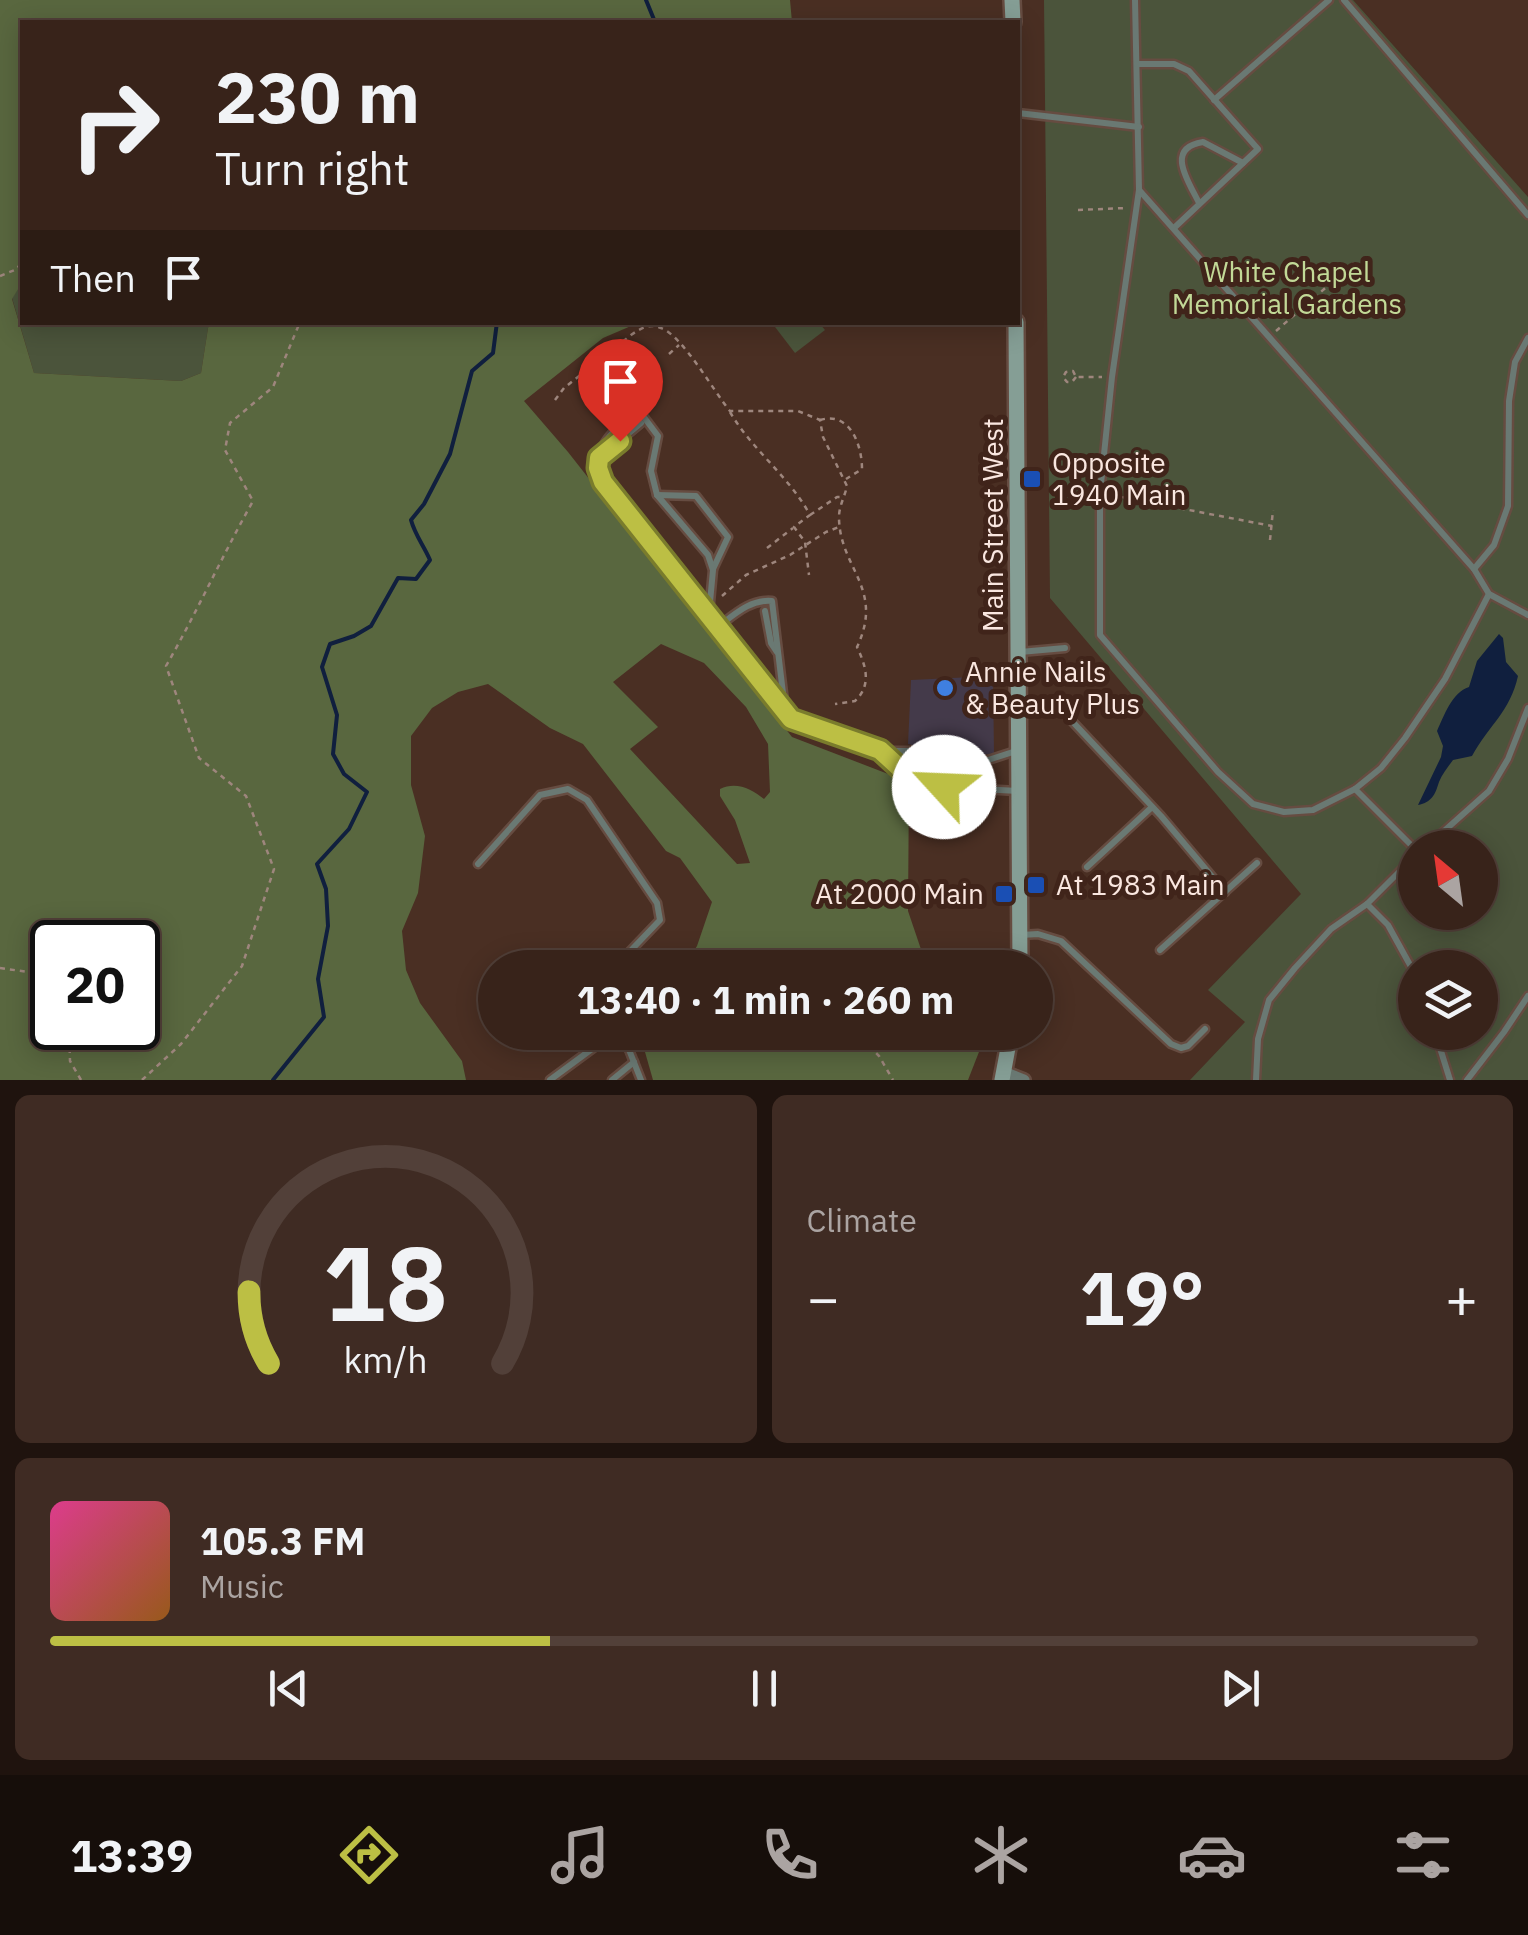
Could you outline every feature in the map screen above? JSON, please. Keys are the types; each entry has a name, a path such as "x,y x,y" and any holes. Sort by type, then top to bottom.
{"main road":[{"name":"Main Street West","path":"1016,325 1021,950"},
{"path":"1003,1076 1008,1050"}],"street":[{"path":"1003,1076 1024,1080"}],"lane":[{"path":"1134,0 1139,190 1100,493 1100,635 1218,772 1254,804 1284,812 1313,810 1355,789 1381,768 1444,679 1490,594"},
{"path":"1214,100 1330,0"},
{"path":"1344,0 1528,215"},
{"path":"1136,64 1174,64 1194,75 1258,149 1174,228"},
{"path":"1020,112 1139,127"},
{"path":"1199,203 1181,165 1188,147 1203,142 1243,163"},
{"path":"1139,190 1474,569 1490,594 1528,615"},
{"path":"1474,569 1494,545 1508,506 1509,401 1516,362 1528,338"},
{"path":"713,570 708,555 657,494 651,471 658,436 643,416 633,416 604,445 598,468 603,482 791,719 880,750 913,751 950,763 985,761 1020,750"},
{"path":"599,458 640,424"},
{"path":"657,494 696,496 728,537 713,570 708,613"},
{"path":"719,626 760,600 772,601 785,711"},
{"path":"766,611 771,643 778,654"},
{"path":"1018,652 1065,648"},
{"path":"1019,702 1055,703 1225,892"},
{"path":"1445,830 1489,790 1508,759 1528,708"},
{"path":"880,750 904,772 944,787 1019,791"},
{"path":"1355,789 1398,835"},
{"path":"478,864 540,795 568,790 587,800 657,903 660,920 631,950"},
{"path":"1086,867 1152,807"},
{"path":"1160,950 1258,862"},
{"path":"1254,1079 1258,1039 1270,1000 1332,929 1367,904 1398,871"},
{"path":"1367,904 1388,926 1402,950"},
{"path":"1021,935 1038,934 1061,941 1172,1044 1188,1046 1204,1029"},
{"path":"1467,1080 1528,996"},
{"path":"550,1080 593,1050"},
{"path":"628,1050 641,1080"},
{"path":"1441,1050 1450,1080"},
{"path":"612,1080 634,1062"}],"path":[{"path":"1078,210 1136,208"},
{"path":"1270,337 1354,263"},
{"path":"142,1080 181,1044 242,966 274,869 246,796 198,758 166,666 253,501 225,450 230,423 273,387 299,325"},
{"path":"555,400 564,388 642,328 660,327 680,344 810,515"},
{"path":"669,354 680,344"},
{"path":"1076,377 1112,377"},
{"path":"730,411 798,412 846,424 858,441 862,469 844,480"},
{"path":"820,420 823,437 847,486 840,527 867,607 857,647 866,672 863,691 855,701 836,704"},
{"path":"1100,493 1272,526"},
{"path":"767,548 836,497 843,497"},
{"path":"1270,540 1274,510"},
{"path":"794,527 806,544 809,575"},
{"path":"708,613 746,575 840,527"},
{"path":"0,968 30,972"},
{"path":"70,1050 70,1061 81,1080"},
{"path":"873,1050 893,1080"}],"shaded area":[{"path":"993,676 994,754 958,756 908,744 911,680"}],"green space":[{"path":"0,0 790,0 792,20 20,20 20,286 12,299 34,373 181,381 201,373 209,325 633,325 603,338 524,401 792,737 909,782 908,911 921,950 695,950 712,902 680,858 666,851 583,744 550,728 488,684 458,692 432,708 411,736 411,785 425,836 418,893 402,931 406,970 420,1003 462,1061 466,1080 0,1080","holes":["661,644 704,663 746,707 768,744 770,792 764,799 744,787 720,789 750,863 737,864 630,749 658,727 613,682"]},
{"name":"White Chapel Memorial Gardens","path":"1044,0 1353,0 1528,197 1528,1080 1190,1080 1245,1022 1208,990 1301,894 1050,598"},
{"path":"20,286 20,325 209,325 201,373 181,381 34,373 12,298"},
{"path":"774,325 821,325 825,330 795,353"},
{"path":"644,1050 980,1050 968,1080 653,1080"}],"water":[{"path":"1499,634 1506,662 1518,676 1510,699 1472,756 1453,760 1432,797 1418,805 1441,757 1443,746 1437,731 1446,712 1453,699 1469,687 1477,661"}],"waterway":[{"path":"646,0 654,20"},
{"path":"273,1080 324,1017 318,979 328,926 326,889 317,864 349,829 367,792 344,774 333,754 337,715 322,667 330,644 371,626 398,578 416,579 430,560 411,520 424,504 450,454 472,371 493,353 497,325"}],"place":[{"name":"Opposite 1940 Main","path":"1032,479"},
{"name":"Annie Nails & Beauty Plus","path":"945,688"},
{"name":"At 1983 Main","path":"1036,885"},
{"name":"At 2000 Main","path":"1004,894"}],"route":[{"path":"620,441 599,458 603,482 791,719 880,750 904,772 944,787"}]}
